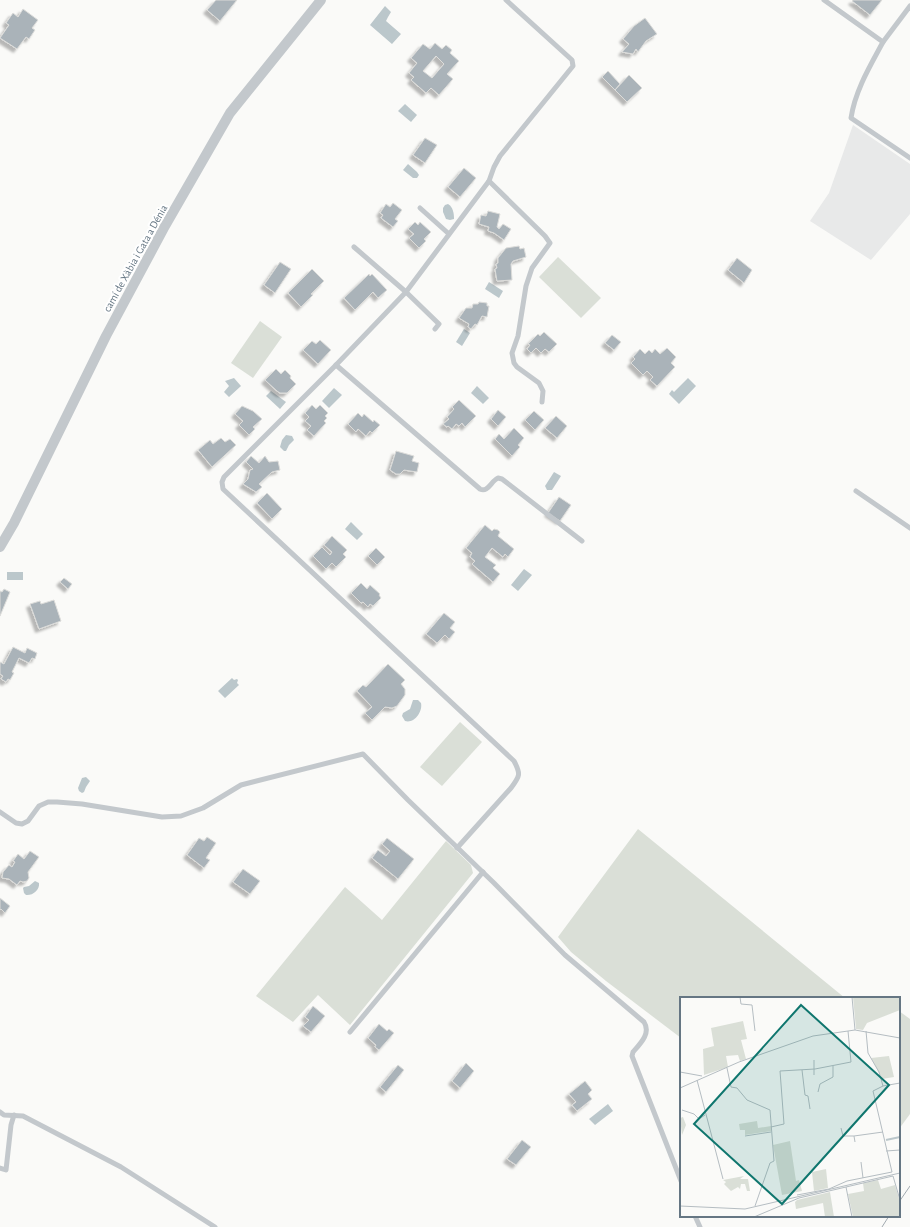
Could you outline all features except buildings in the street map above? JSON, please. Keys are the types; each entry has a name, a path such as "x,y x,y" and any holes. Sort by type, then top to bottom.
{"street":[{"name":"camí de Xàbia i Gata a Dénia","path":"0,547 14,523 106,336 165,226 230,114 321,0"}],"lane":[{"path":"457,848 512,788 518,778 519,772 514,761 223,489 222,482 224,477 336,365 406,292 489,181 500,156 573,66 572,60 506,0"},
{"path":"824,0 883,42"},
{"path":"910,6 883,42 854,103 852,118 910,158"},
{"path":"489,181 550,242 532,268 526,286 518,336 512,353 514,364 539,383 543,391 542,402"},
{"path":"420,208 449,234"},
{"path":"354,247 406,292 439,324 435,329"},
{"path":"336,365 480,489 485,490 494,479 502,479 582,541"},
{"path":"856,491 910,528"},
{"path":"0,812 16,823 22,824 28,821 39,806 48,802 82,804 162,816 182,816 203,808 241,785 363,754 565,955 644,1022 647,1027 647,1033 633,1052 632,1056 680,1178"},
{"path":"350,1032 482,872"},
{"path":"0,1112 4,1116 23,1116 121,1167 215,1227"},
{"path":"0,1168 6,1170 11,1125 14,1115"},
{"path":"695,1217 700,1227"}],"shaded area":[{"path":"385,6 391,12 386,21 401,34 392,44 370,25"},
{"path":"405,104 417,115 411,122 398,111"},
{"path":"853,125 910,164 910,214 871,260 810,221 829,193"},
{"path":"408,164 419,175 417,178 413,178 403,170"},
{"path":"448,204 453,210 454,219 446,219 443,212 443,208"},
{"path":"558,257 601,298 581,318 539,277"},
{"path":"489,282 503,291 499,298 485,289"},
{"path":"260,321 282,337 253,378 231,363"},
{"path":"464,329 470,333 462,346 456,342"},
{"path":"234,378 241,386 229,397 224,392 229,386 225,381"},
{"path":"688,378 696,386 679,404 669,394 672,390 674,392"},
{"path":"477,386 489,398 483,404 471,393"},
{"path":"334,388 342,395 329,408 322,401"},
{"path":"271,391 286,402 280,409 266,396"},
{"path":"286,435 292,436 294,440 286,451 284,451 280,447 282,440"},
{"path":"554,472 561,476 552,490 547,490 545,486"},
{"path":"351,522 363,534 357,540 345,529"},
{"path":"524,569 532,575 518,591 511,585"},
{"path":"7,572 23,572 23,580 7,580"},
{"path":"232,678 234,680 238,680 237,683 239,685 225,698 218,691"},
{"path":"413,700 418,700 421,703 421,710 415,719 412,721 405,721 402,716 403,713 410,709"},
{"path":"460,722 482,742 442,786 420,767"},
{"path":"86,777 90,781 82,793 78,788 82,778"},
{"path":"638,829 844,997 680,997 680,1037 606,981 571,952 558,937"},
{"path":"446,841 471,865 473,873 350,1025 318,995 293,1022 256,996 345,887 382,920"},
{"path":"35,881 39,883 37,890 31,895 26,895 23,888 29,886"},
{"path":"900,1012 910,1019 910,1114 900,1128"},
{"path":"608,1104 613,1111 595,1125 589,1119"}],"tram line":[{"path":"900,1201 910,1186"},
{"path":"882,1227 888,1217"}]}
